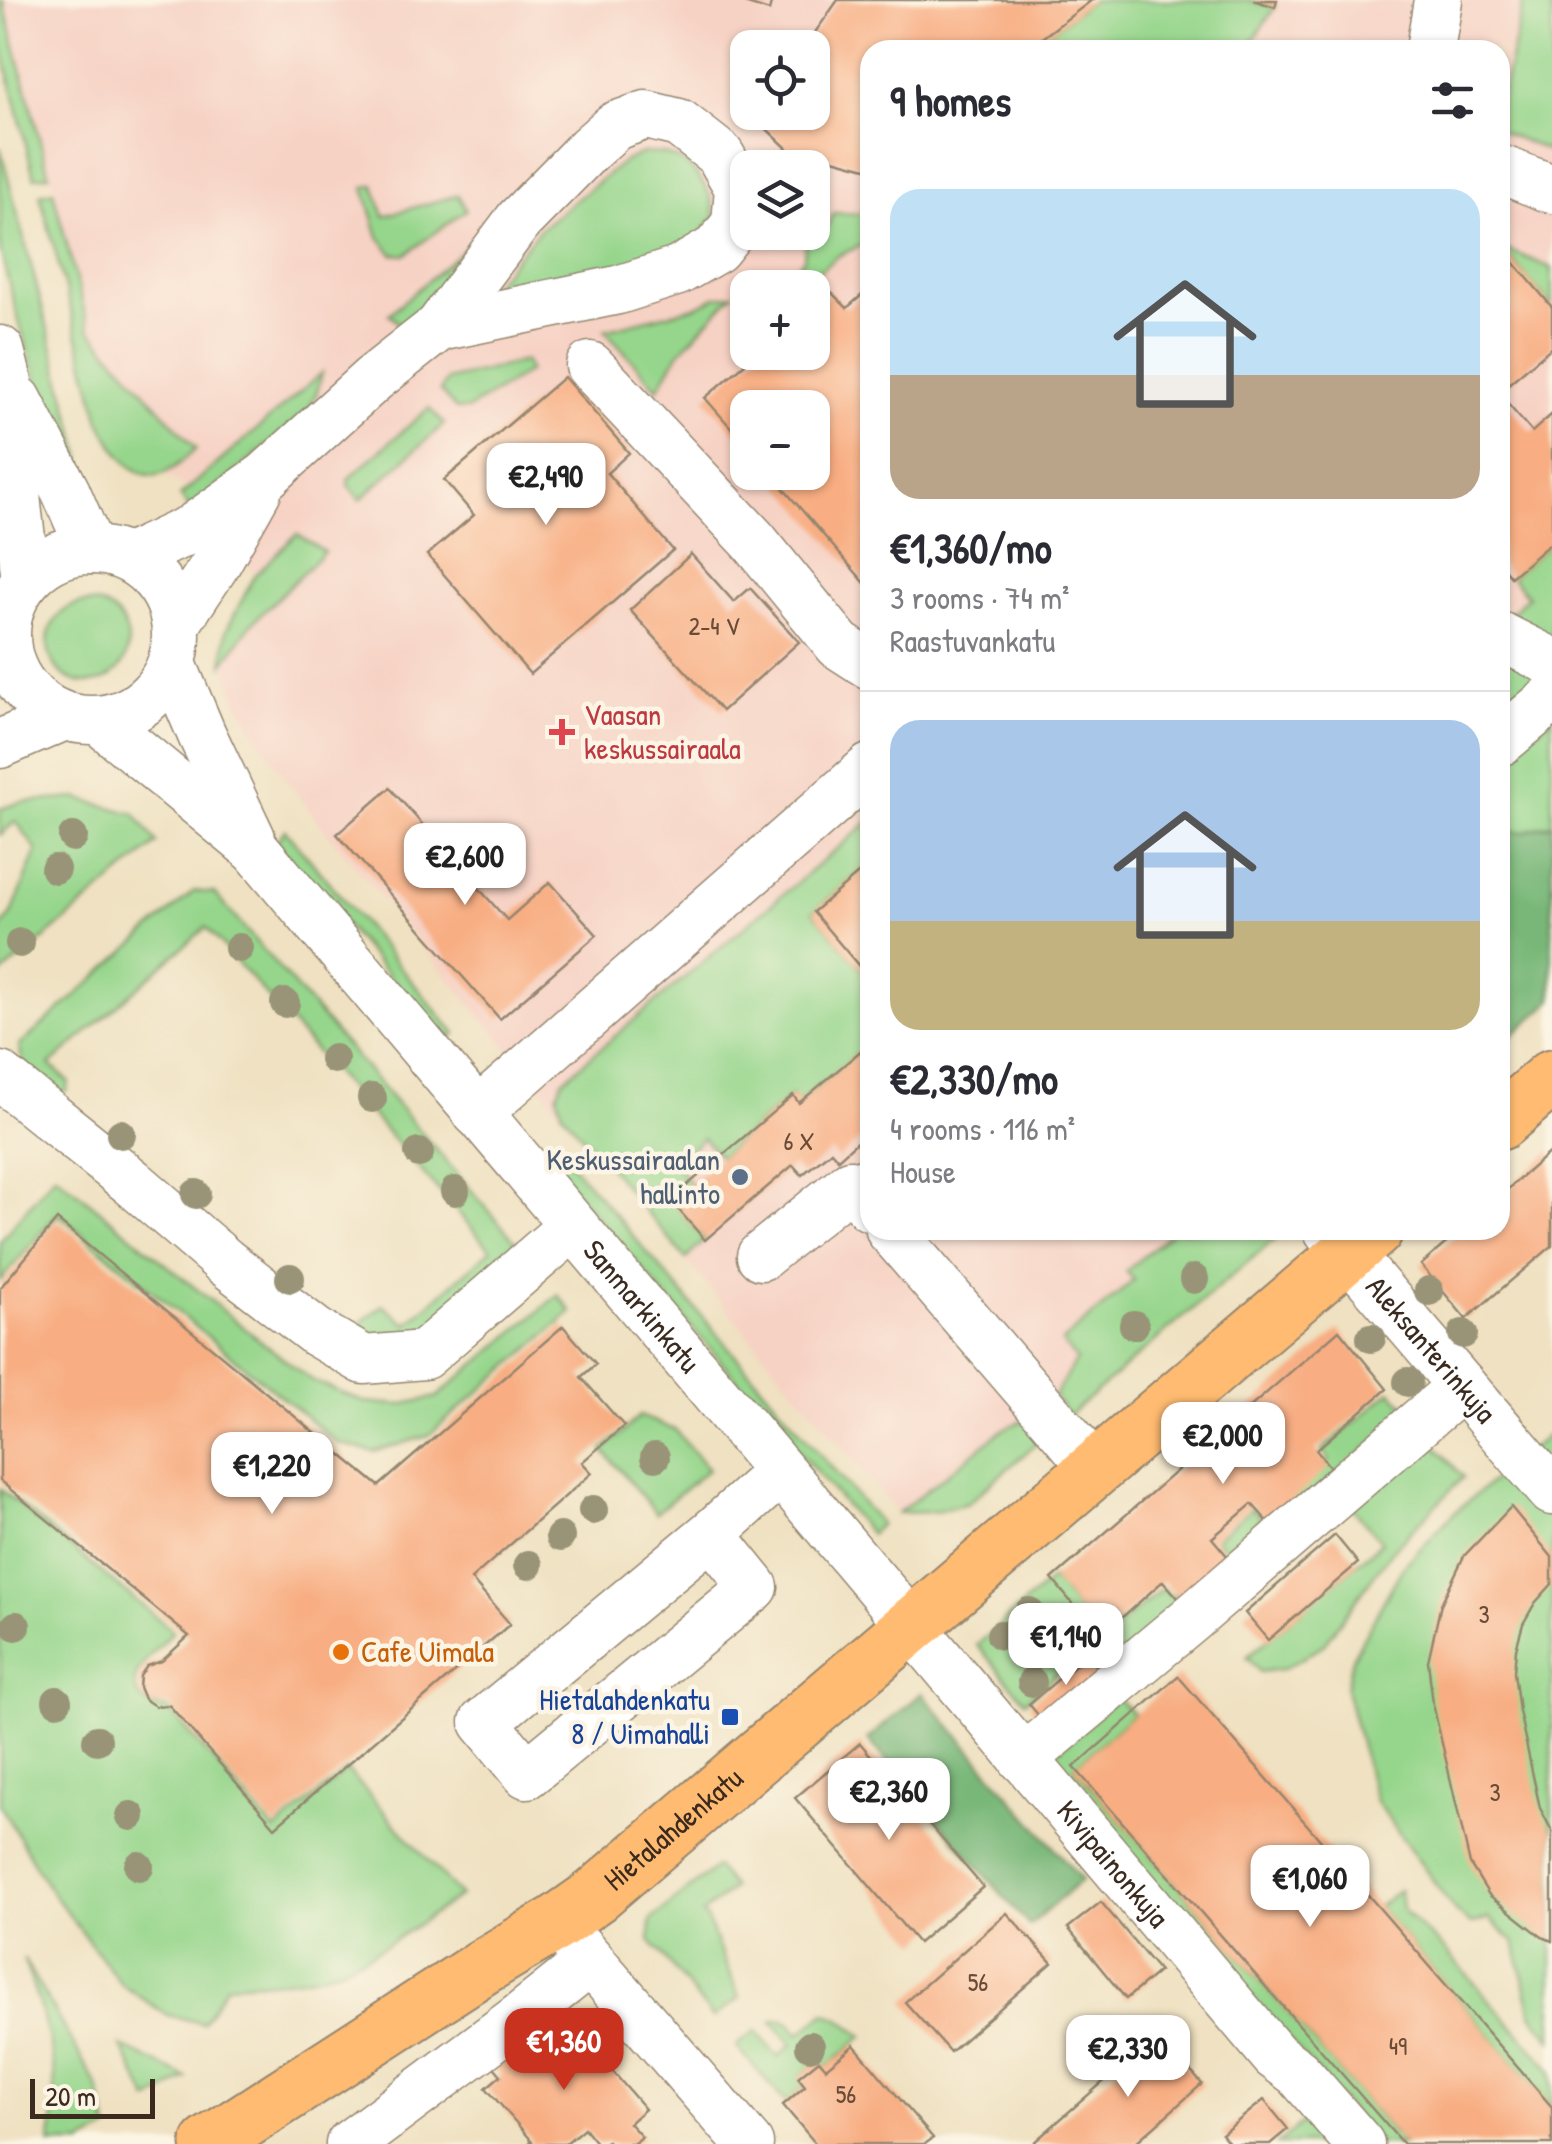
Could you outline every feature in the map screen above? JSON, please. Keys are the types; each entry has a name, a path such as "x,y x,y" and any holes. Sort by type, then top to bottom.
{"main road":[{"path":"1510,1113 1552,1077"},
{"name":"Hietalahdenkatu","path":"208,2144 444,1992 574,1942 624,1873 1095,1468 1349,1240"}],"street":[{"path":"1432,40 1438,0"},
{"path":"81,719 35,701 15,676 3,651 13,600 44,563 67,553 110,554 191,529 266,476 373,379 439,328 519,220 615,126 646,116 679,123 720,155 739,188 736,224 716,249 678,270 618,290 439,328"},
{"path":"1510,174 1552,190"},
{"path":"4,366 66,492 110,554 152,575 168,598 174,644"},
{"path":"4,366 26,580"},
{"path":"590,366 753,540 839,645 860,659"},
{"path":"0,744 81,719 131,712 156,692 174,644 266,476"},
{"path":"1510,641 1552,662"},
{"name":"Sanmarkinkatu","path":"174,644 202,735 256,850"},
{"path":"1510,734 1552,698"},
{"name":"Sanmarkinkatu","path":"81,719 256,850 910,1626"},
{"path":"477,1113 860,777"},
{"path":"0,1076 224,1262 316,1332 364,1360 424,1354 573,1226"},
{"path":"762,1256 850,1184 860,1196"},
{"path":"899,1240 1095,1468"},
{"name":"Aleksanterinkuja","path":"1352,1240 1462,1386 1552,1491"},
{"path":"1022,1759 1462,1386"},
{"path":"711,1534 754,1587 527,1774 484,1722 780,1472"},
{"name":"Kivipainonkuja","path":"910,1626 1022,1759 1217,1959 1276,2056 1298,2073 1360,2144"},
{"path":"350,2144 574,1942 748,2144"}],"shaded area":[{"name":"Vaasan keskussairaala","path":"3,0 1552,0 1552,1001 1510,1037 1510,40 860,40 860,1240 1273,1240 968,1503 932,1512 898,1513 321,826 272,760 238,704 223,664 226,631 255,574 187,488 122,448"}],"green space":[{"path":"0,0 49,175 34,177 0,39"},
{"path":"1092,0 1249,0 1275,7 1254,40 1039,40"},
{"path":"1524,0 1552,0 1552,153 1510,135 1510,60"},
{"path":"0,147 82,459 71,475 52,428 0,250"},
{"path":"642,153 664,154 685,164 710,197 715,217 685,252 498,301 490,288 541,228 623,162"},
{"path":"374,185 384,216 458,195 466,210 405,255 393,254 379,237 364,188"},
{"path":"53,191 89,329 196,449 177,466 158,475 147,475 127,463 100,421 40,194"},
{"path":"834,213 860,214 860,246 839,255 820,270 794,270 804,259 805,250 830,250 830,220"},
{"path":"483,233 451,281 401,326 389,314"},
{"path":"1510,251 1552,268 1552,307 1510,257"},
{"path":"730,295 678,354 658,389 605,330 695,307"},
{"path":"525,361 529,371 467,410 456,409 440,391 447,380"},
{"path":"322,373 308,411 191,510 180,496"},
{"path":"429,408 444,424 360,500 348,479"},
{"path":"297,534 324,552 252,623 223,664 226,631 255,575"},
{"path":"1552,542 1552,650 1510,624 1510,613 1528,596 1511,577"},
{"path":"80,603 96,603 121,621 128,643 125,658 110,676 96,683 80,683 55,665 48,651 48,635 66,610"},
{"path":"1510,655 1552,677 1510,716"},
{"path":"1552,717 1552,824 1521,832 1510,830 1510,753"},
{"path":"77,798 135,814 157,843 0,976 0,928 11,916 37,851 16,821 0,835 0,809 21,802"},
{"path":"1552,824 1552,1001 1510,1037 1510,830 1522,832"},
{"path":"860,829 860,872 813,912 860,967 860,1051 799,1103 792,1095 720,1157 703,1138 674,1163 690,1183 671,1200 705,1240 686,1259 563,1113 557,1095 562,1081"},
{"path":"285,830 456,1034 445,1042 275,843"},
{"path":"194,891 214,893 516,1242 517,1255 415,1341 392,1348 359,1334 362,1322 383,1305 407,1324 491,1250 206,927 50,1065 69,1082 67,1091 57,1096 23,1063 19,1046"},
{"path":"542,1154 567,1159 880,1524 870,1534"},
{"path":"55,1174 313,1381 364,1402 400,1405 437,1397 558,1295 572,1312 428,1436 374,1452 338,1443 58,1214 0,1281 0,1241"},
{"path":"1162,1240 1273,1240 1068,1416 1054,1396 1076,1360 1062,1342 1134,1280 1126,1271"},
{"path":"1391,1391 1410,1411 1121,1659 1103,1638 1163,1588 1171,1597 1225,1550 1216,1538 1252,1508 1261,1518 1329,1460 1322,1450"},
{"path":"640,1416 675,1430 708,1469 656,1513 603,1450"},
{"path":"1025,1420 1045,1436 968,1503 932,1512 898,1513 1005,1428"},
{"path":"1552,1432 1552,2040 1532,2014 1515,1943 1489,1918 1471,1924 1454,1910 1375,1800 1346,1689 1352,1658 1403,1567 1455,1512"},
{"path":"1428,1437 1463,1477 1391,1552 1323,1645 1283,1669 1260,1672 1247,1657 1382,1542 1351,1506"},
{"path":"0,1489 173,1631 140,1669 135,1682 138,1695 154,1707 168,1709 275,1831 347,1770 460,1896 385,1945 337,1969 297,1979 227,1984 203,2023 167,2015 121,1984 48,1887 0,1805"},
{"path":"1052,1579 1100,1637 1025,1701 977,1645"},
{"path":"922,1693 1082,1880 1029,1926 868,1739"},
{"path":"1117,1698 1134,1714 1074,1767 1403,2144 1380,2144 1046,1761"},
{"path":"716,1867 733,1888 702,1914 740,1998 713,2018 650,1940 651,1920"},
{"path":"1399,1890 1404,1912 1444,1949 1552,2070 1552,2107 1378,1907"},
{"path":"23,1958 98,2087 109,2130 82,2144 50,2144 55,2093 51,2049"},
{"path":"825,2013 863,2036 826,2068 819,2060 799,2077 805,2086 786,2103 736,2046 756,2031 778,2057 792,2044 772,2021 785,2020 799,2034"},
{"path":"121,2046 187,2078 149,2101"},
{"path":"1316,2112 1342,2144 1277,2144"}],"building":[{"path":"735,0 772,0 769,11"},
{"path":"838,0 1092,0 1039,40 860,40 860,166 830,158 830,150 789,150 768,130 830,130 830,30 817,30"},
{"path":"1253,0 1277,0 1275,7"},
{"path":"1510,258 1552,307 1552,347 1510,383"},
{"path":"831,292 847,308 860,297 860,577 785,490 830,490 830,390 730,390 730,426 705,398 738,370 830,370"},
{"path":"564,377 629,453 607,473 673,550 530,674 427,555 474,515 444,480"},
{"path":"1510,407 1532,432 1552,414 1552,542 1511,577"},
{"path":"691,554 734,602 750,588 799,642 722,711 630,610"},
{"path":"390,788 507,920 550,882 597,935 500,1019 337,834"},
{"path":"860,872 860,967 813,912"},
{"path":"860,1051 860,1139 838,1159 831,1151 802,1175 793,1165 705,1240 670,1200 793,1095 799,1103"},
{"path":"1552,1150 1552,1246 1466,1319 1421,1265 1450,1240 1510,1240 1510,1187"},
{"path":"57,1220 379,1486 563,1326 596,1364 581,1377 624,1426 582,1462 592,1473 471,1579 510,1624 275,1827 169,1705 155,1706 144,1699 140,1676 147,1666 162,1661 189,1636 0,1481 0,1288"},
{"path":"1339,1330 1387,1389 1316,1450 1330,1467 1268,1522 1252,1504 1212,1538 1228,1557 1179,1599 1163,1581 1100,1637 1052,1579"},
{"path":"1511,1507 1552,1557 1552,1584 1523,1624 1514,1672 1540,1808 1552,1831 1552,1941 1489,1895 1470,1864 1433,1704 1428,1661 1441,1604 1464,1556"},
{"path":"1335,1535 1358,1563 1268,1640 1245,1613"},
{"path":"1087,1655 1103,1673 1044,1722 1029,1704"},
{"path":"1178,1676 1552,2107 1552,2144 1403,2144 1074,1767"},
{"path":"860,1743 983,1887 918,1943 795,1798"},
{"path":"1101,1902 1159,1971 1126,1999 1068,1928"},
{"path":"1007,1913 1052,1963 950,2052 905,2002"},
{"path":"578,2031 645,2109 629,2123 642,2137 633,2144 597,2144 584,2128 565,2144 528,2144 532,2141 486,2088 501,2075 490,2062 517,2039 528,2052 548,2035 559,2048"},
{"path":"1158,2034 1202,2084 1134,2144 1032,2144"},
{"path":"854,2045 933,2138 925,2144 816,2144 783,2105 805,2086 798,2077 819,2060 826,2068"},
{"path":"1264,2100 1288,2129 1270,2144 1230,2144 1222,2134"}],"place":[{"name":"Vaasan keskussairaala","path":"562,732"},
{"name":"Keskussairaalan hallinto","path":"740,1177"},
{"name":"Cafe Uimala","path":"341,1652"},
{"name":"Hietalahdenkatu 8 / Uimahalli","path":"730,1717"}]}
